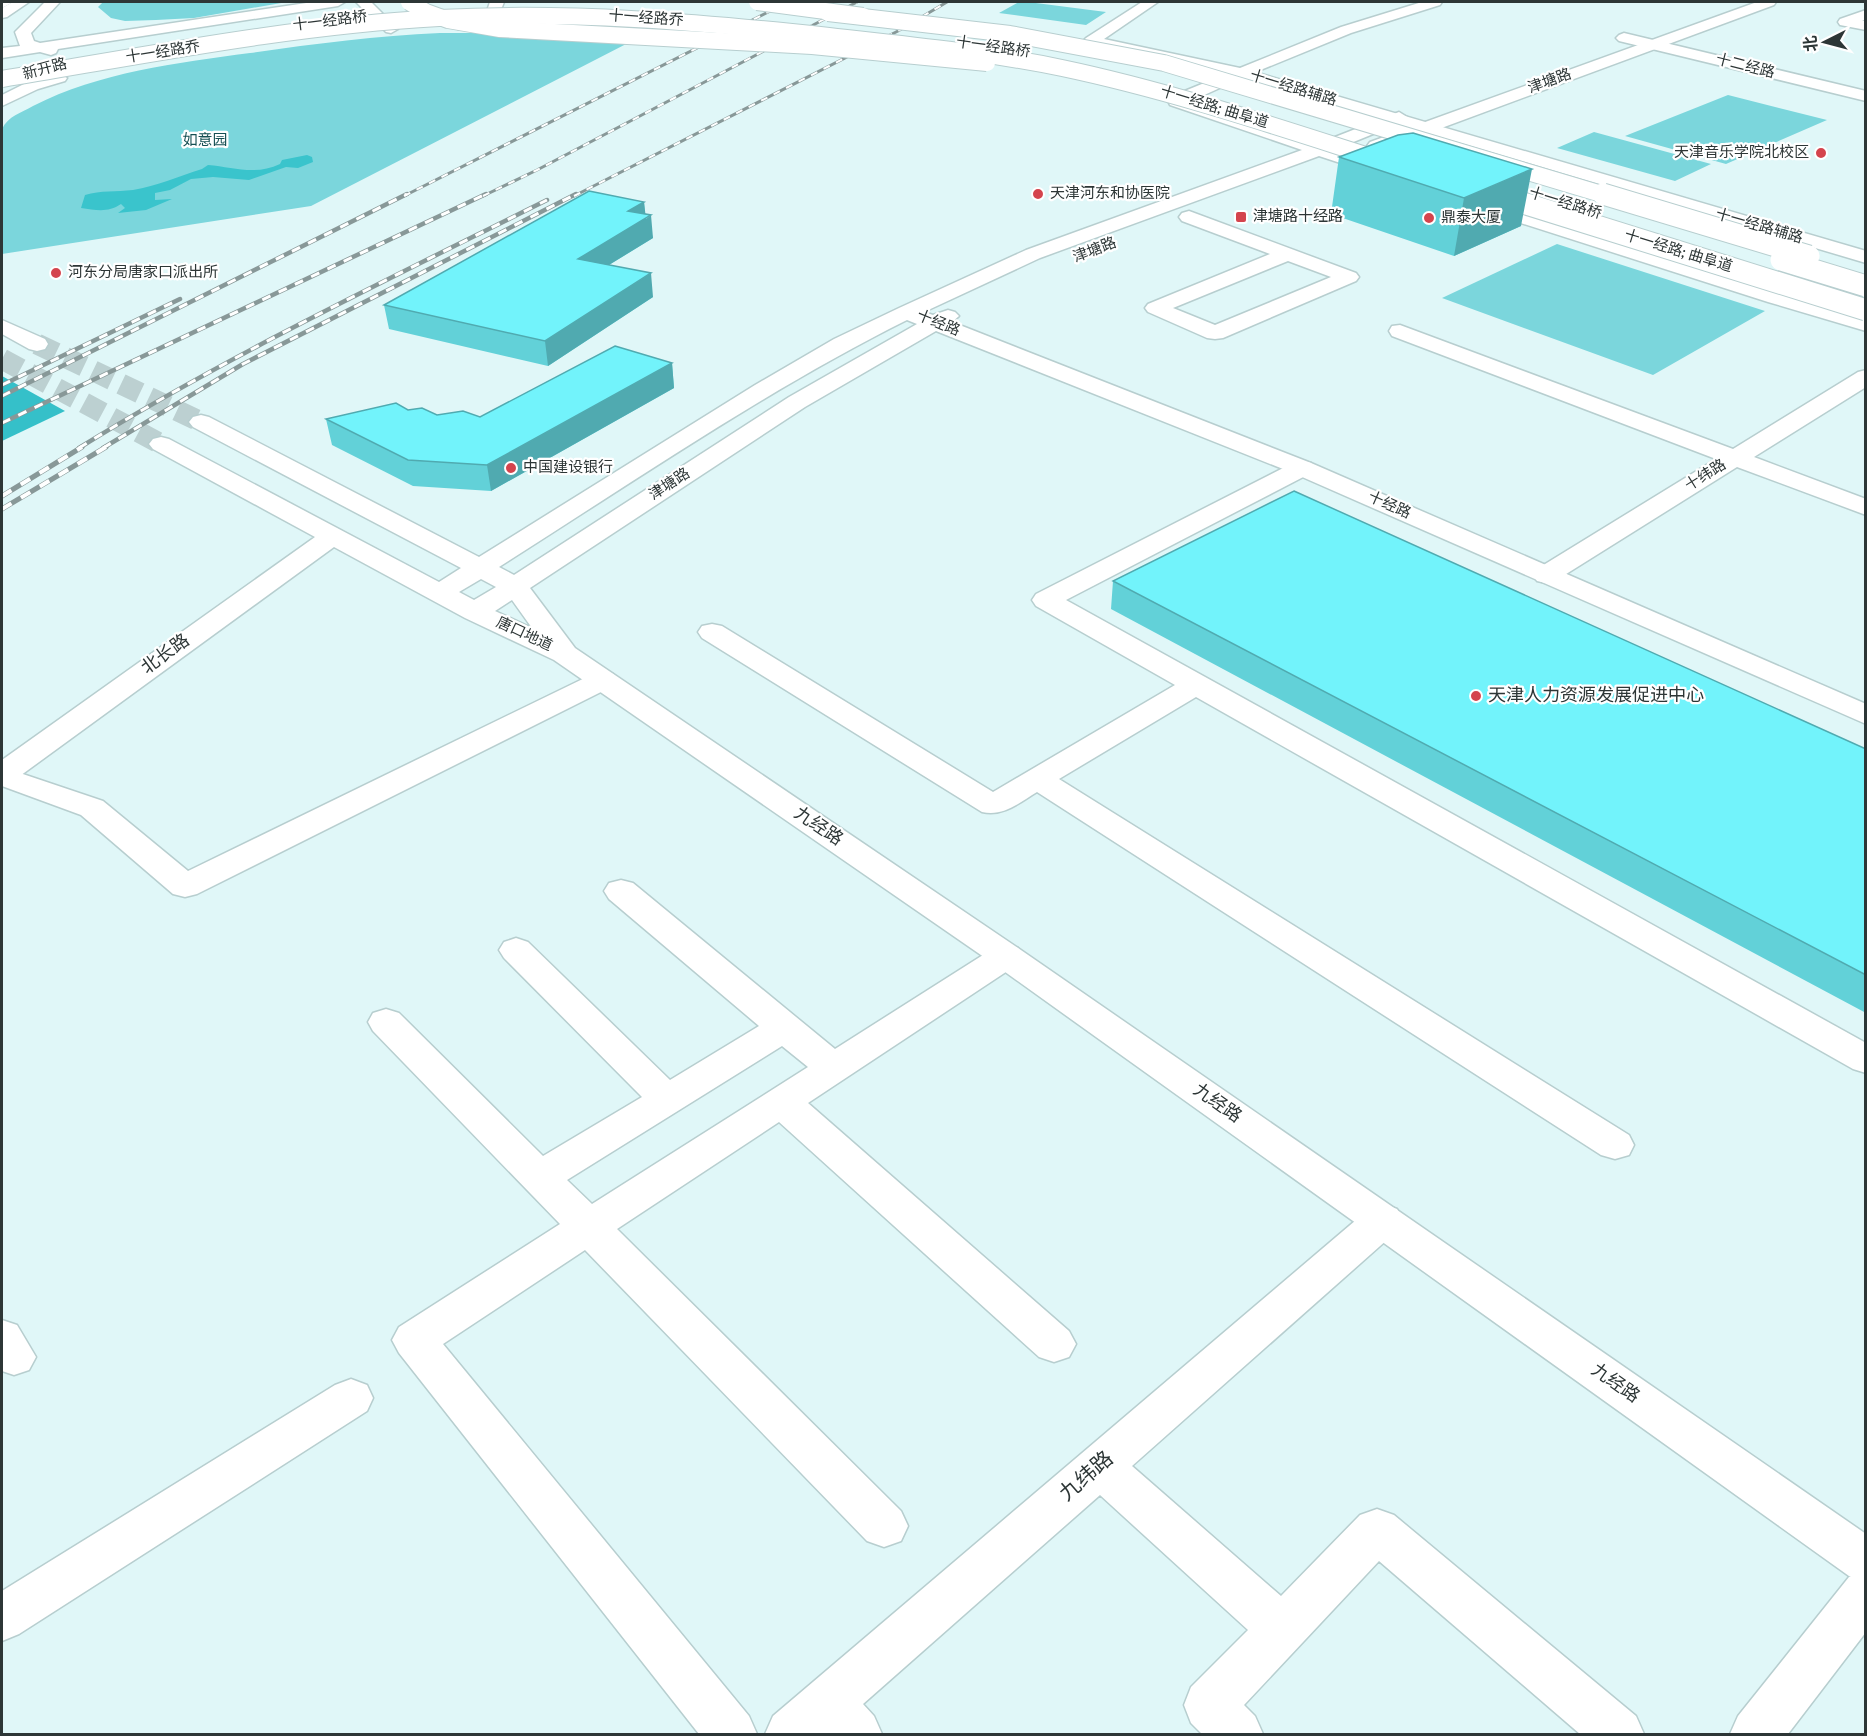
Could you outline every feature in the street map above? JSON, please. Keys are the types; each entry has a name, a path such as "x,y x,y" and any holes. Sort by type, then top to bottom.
{"main road":[{"path":"56,2 23,32 27,44 90,55"},
{"path":"2,53 327,2"},
{"path":"305,6 338,2"},
{"path":"363,2 391,29"},
{"path":"400,2 461,22 529,31 790,45 902,53 987,63"},
{"name":"十一经路桥","path":"2,59 271,18 400,2"},
{"path":"2,83 59,78 227,49 485,20 492,17 497,2"},
{"name":"十一经路桥","path":"90,55 351,13 537,2 679,7 998,42 1076,54 1153,71 1265,102 1866,286"},
{"path":"758,2 863,16"},
{"path":"1151,2 1090,41 1241,73 1346,30 1435,2"},
{"name":"津塘路","path":"1080,257 1343,159 1649,37 1769,2"},
{"name":"十一经路桥","path":"741,5 863,16 1010,34 1164,63 1866,273"},
{"name":"十一经路桥","path":"90,55 291,26 416,12 544,7 668,11 946,41 1081,62 1185,87 1414,170"},
{"path":"1866,14 1845,22 1866,26"},
{"name":"十一经路乔","path":"2,83 347,27 436,18 541,15 672,20 930,47 1021,60 1112,79"},
{"name":"津塘路","path":"1618,40 1649,37"},
{"name":"十二经路","path":"1649,37 1866,96"},
{"path":"2,66 90,55"},
{"path":"2,72 90,55"},
{"name":"新开路","path":"2,83 90,55"},
{"name":"十一经路辅路","path":"1414,170 1343,159 1176,102 1241,73 1866,257"},
{"path":"2,101 32,86 59,78"},
{"name":"十一经路; 曲阜道","path":"1112,79 1414,170"},
{"name":"津塘路","path":"441,592 763,390 842,344 906,312 1034,254 1318,150 1415,111"},
{"name":"十一经路桥","path":"1481,178 1866,297"},
{"name":"十一经路; 曲阜道","path":"1866,310 1464,192 1866,325"},
{"path":"1189,216 1349,277 1215,333 1155,308 1287,254"},
{"name":"津塘路","path":"475,612 797,402 934,323 965,309"},
{"name":"十经路","path":"906,312 1302,468 1866,715"},
{"path":"2,326 37,344"},
{"path":"1400,331 1866,508"},
{"name":"十纬路","path":"1546,575 1866,377"},
{"name":"唐口地道","path":"201,423 515,586 564,654"},
{"name":"唐口地道","path":"161,444 331,537 441,592 475,612 564,654"},
{"path":"1302,468 1046,600 1866,1060"},
{"name":"北长路","path":"2,775 331,537"},
{"path":"712,632 993,805 1197,684"},
{"name":"九经路","path":"564,654 1006,956 1866,1561"},
{"path":"2,775 92,808 185,886 603,680"},
{"path":"1037,779 1615,1145"},
{"path":"621,891 834,1068"},
{"path":"516,950 667,1099"},
{"path":"731,1734 414,1340 1006,956"},
{"path":"386,1022 884,1526"},
{"path":"540,1177 784,1028"},
{"path":"782,1102 1054,1344"},
{"name":"九纬路","path":"790,1734 842,1718 1100,1466 1383,1220"},
{"path":"2,1618 351,1398"},
{"path":"1100,1466 1282,1629"},
{"path":"1237,1734 1209,1705 1377,1530 1618,1734"},
{"path":"1756,1734 1866,1593"}],"green space":[{"path":"103,2 287,2 194,18 125,21 111,18 98,7"},
{"path":"1019,2 1106,12 1086,25 999,13"},
{"name":"如意园","path":"440,33 498,33 630,42 311,206 2,254 2,129 11,118 33,106 85,85 166,65 321,44"},
{"path":"1728,95 1827,120 1726,164 1625,136"},
{"path":"1594,132 1711,164 1675,181 1557,148"},
{"path":"1557,244 1765,311 1653,375 1442,298"}],"shaded area":[{"path":"307,155 312,157 313,162 298,168 286,167 249,180 213,177 191,179 170,190 155,193 155,200 172,199 146,210 118,213 125,208 121,204 107,210 81,208 85,195 142,188 202,169 208,165 262,170 280,164 282,160"},
{"path":"2,376 65,411 2,441"}],"building":[{"path":"1413,133 1532,169 1464,198 1339,157 1398,135"},
{"path":"589,191 644,202 628,211 651,215 578,259 651,273 545,341 384,305"},
{"path":"615,346 672,363 487,465 408,460 326,419 396,403 408,410 422,408 437,415 463,411 480,417"},
{"name":"天津人力资源发展促进中心","path":"1294,491 1866,749 1866,975 1113,581"}],"tunnel":[{"path":"37,344 201,422"},
{"path":"2,359 161,444"}],"railway":[{"path":"404,196 788,2"},
{"path":"483,196 857,2"},
{"path":"574,196 898,31 947,2"},
{"path":"2,396 407,194"},
{"path":"2,423 486,194"},
{"path":"103,448 243,364 576,194"},
{"path":"79,448 251,349 547,200"},
{"path":"2,385 180,299"},
{"path":"2,496 82,447"},
{"path":"2,509 106,447"}],"place":[{"name":"天津音乐学院北校区","path":"1821,153"},
{"name":"天津河东和协医院","path":"1038,194"},
{"name":"津塘路十经路","path":"1241,217"},
{"name":"鼎泰大厦","path":"1429,218"},
{"name":"河东分局唐家口派出所","path":"56,273"},
{"name":"中国建设银行","path":"511,468"},
{"name":"天津人力资源发展促进中心","path":"1476,696"}]}
